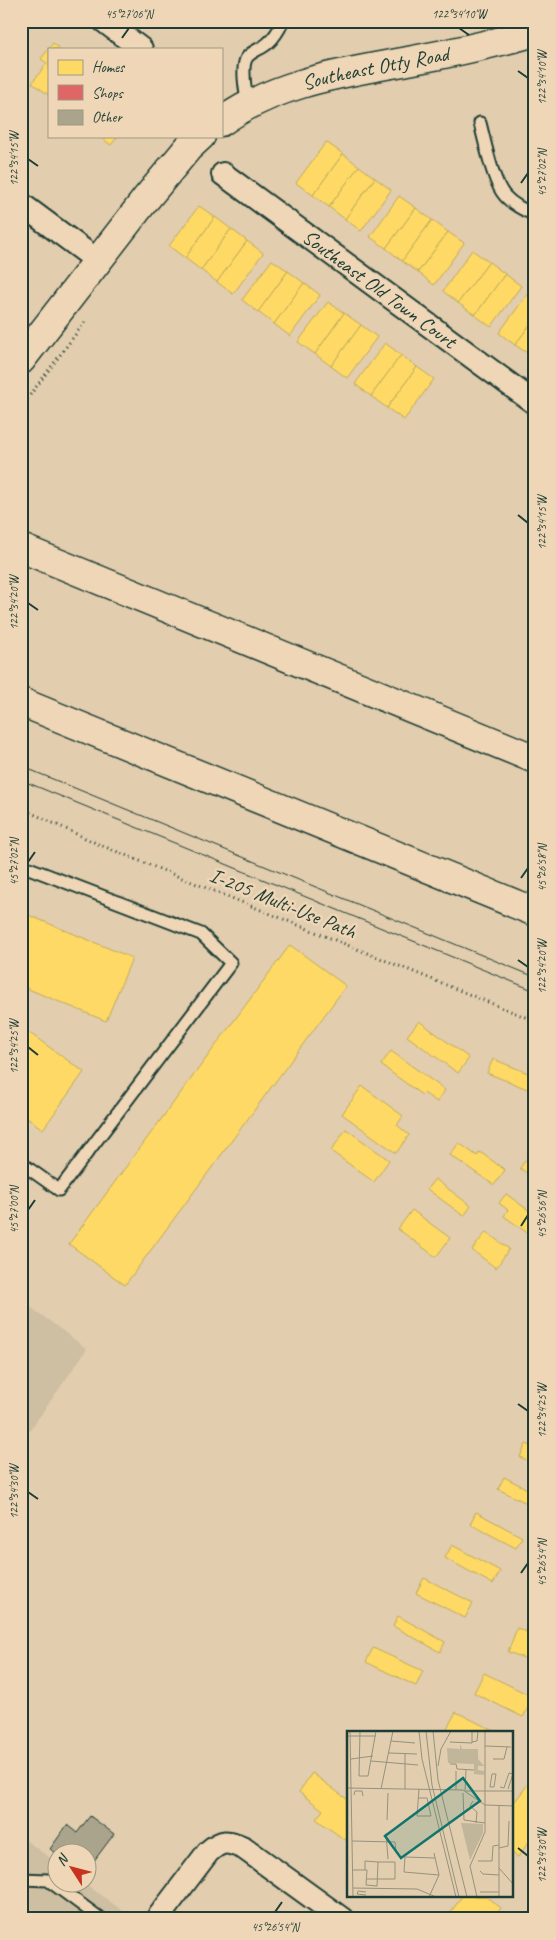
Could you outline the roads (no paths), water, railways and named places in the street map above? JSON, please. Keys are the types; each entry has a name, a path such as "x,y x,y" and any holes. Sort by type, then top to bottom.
{"main road":[{"name":"Southeast Otty Road","path":"229,115 272,94 319,78 496,43 535,32"},
{"path":"29,350 170,169 199,138"},
{"path":"21,548 535,760"},
{"path":"21,702 535,912"}],"street":[{"path":"104,21 140,48"},
{"name":"Southeast Old Town Court","path":"224,174 535,403"},
{"path":"21,204 98,261"},
{"path":"157,1919 208,1852 217,1844 228,1841 244,1848 342,1919"}],"lane":[{"name":"Southeast Otty Road","path":"229,115 244,74 246,59 266,44 277,33 284,21"},
{"path":"480,123 497,183 505,196 519,208 535,215"},
{"path":"21,865 201,934 231,963 58,1190 21,1164"},
{"path":"21,1879 48,1880 101,1919"}],"tram line":[{"path":"21,766 535,977"},
{"path":"21,780 535,991"}]}
